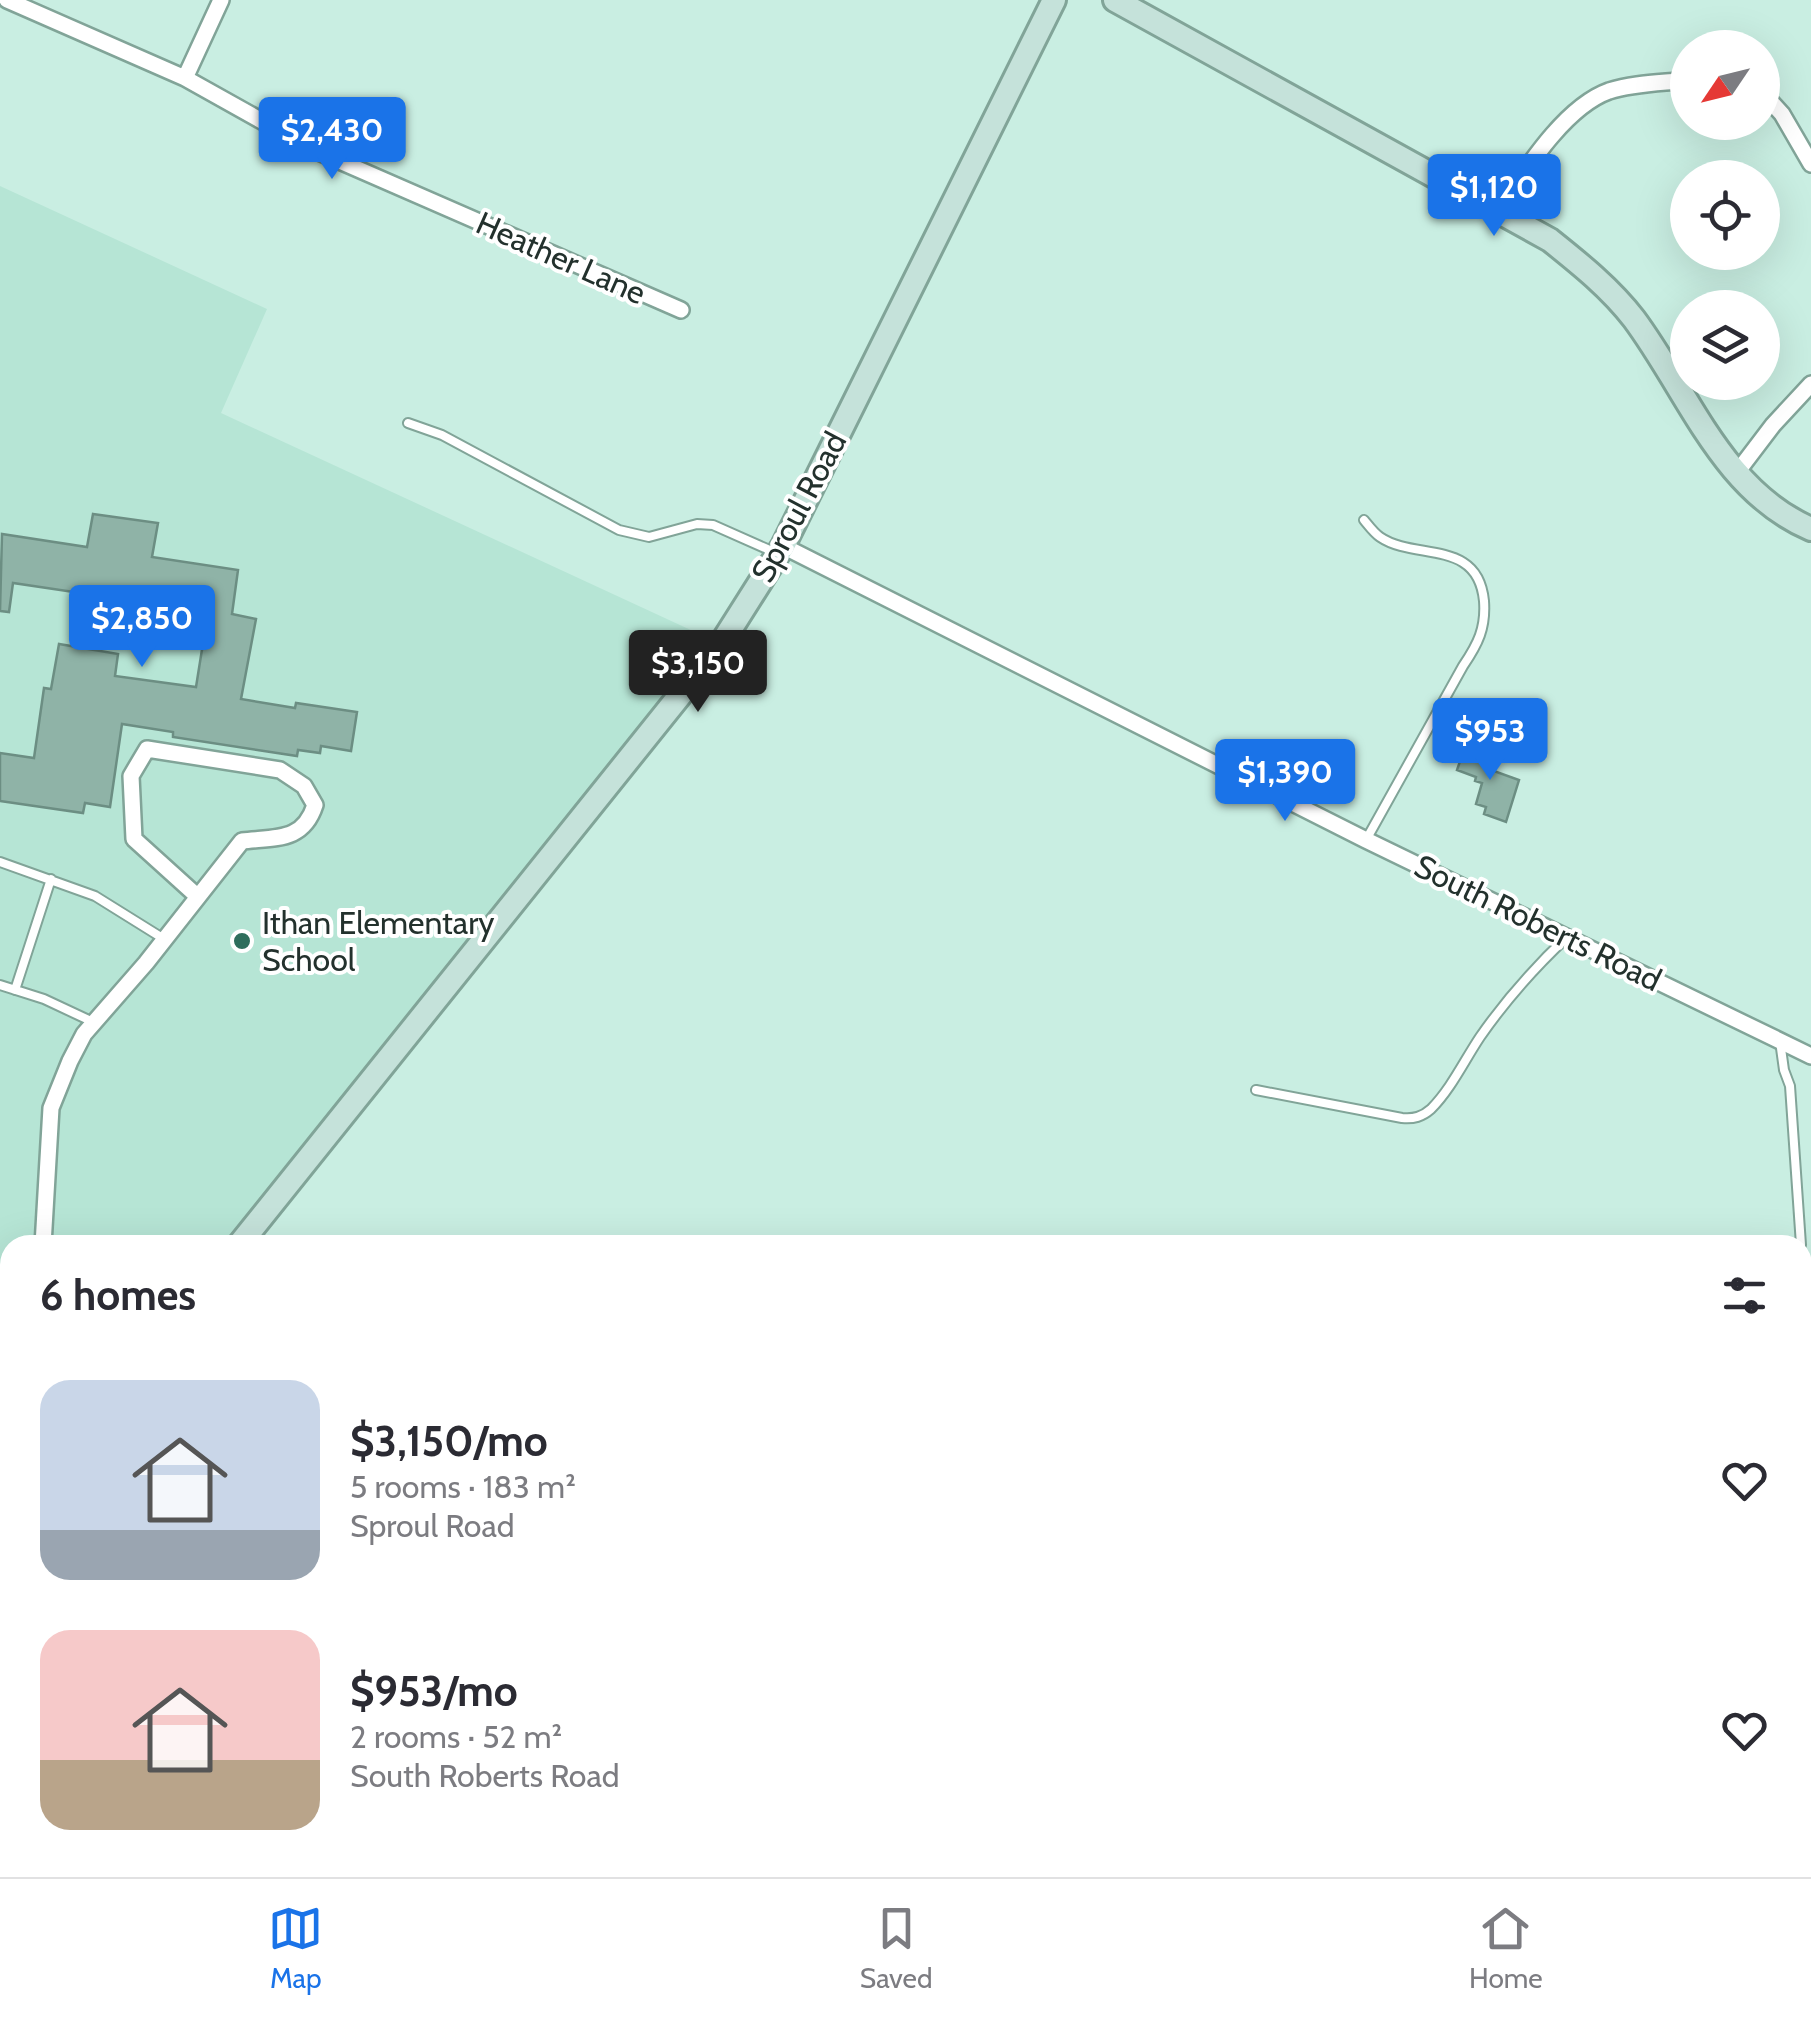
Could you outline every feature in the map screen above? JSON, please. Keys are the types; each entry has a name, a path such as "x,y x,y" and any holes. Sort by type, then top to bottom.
{"main road":[{"name":"Sproul Road","path":"247,1235 721,644 781,550 1054,0"},
{"path":"1115,0 1550,240 1596,277 1634,319 1735,475 1786,518 1811,529"}],"street":[{"name":"Heather Lane","path":"7,0 185,78 312,149 681,310"},
{"path":"185,78 220,0"},
{"path":"1497,210 1556,132 1583,106 1606,92 1670,82"},
{"path":"1780,112 1811,164"},
{"path":"1735,475 1811,384"},
{"name":"South Roberts Road","path":"781,550 1811,1056"},
{"path":"43,1235 51,1108 84,1034 242,842 294,834 309,824 315,805 304,786 280,770 147,748 132,776 134,838 197,896"}],"lane":[{"path":"408,423 442,435 619,530 649,537 698,524 713,525 781,550"},
{"path":"1364,520 1378,537 1434,550 1466,564 1483,591 1485,620 1477,646 1366,840"},
{"path":"0,862 112,905 164,940"},
{"path":"15,990 51,879"},
{"path":"1256,1090 1402,1118 1427,1113 1514,993 1568,937"},
{"path":"0,986 44,999 94,1022"},
{"path":"1780,1041 1790,1086 1800,1235"}],"shaded area":[{"name":"Ithan Elementary School","path":"0,186 267,309 221,413 721,644 247,1235 0,1235"}],"building":[{"path":"93,514 158,523 152,557 238,570 232,614 256,619 241,699 357,712 351,751 321,746 320,753 298,750 297,756 173,737 173,732 122,724 110,807 85,803 83,813 0,801 0,753 34,758 44,688 51,689 59,644 118,654 115,676 196,687 208,612 131,600 129,618 92,612 94,595 13,583 9,612 0,611 2,534 87,547"},
{"path":"1465,747 1495,756 1491,770 1519,780 1506,822 1484,814 1486,807 1476,804 1482,783 1457,770"}],"place":[{"name":"Ithan Elementary School","path":"242,941"}]}
